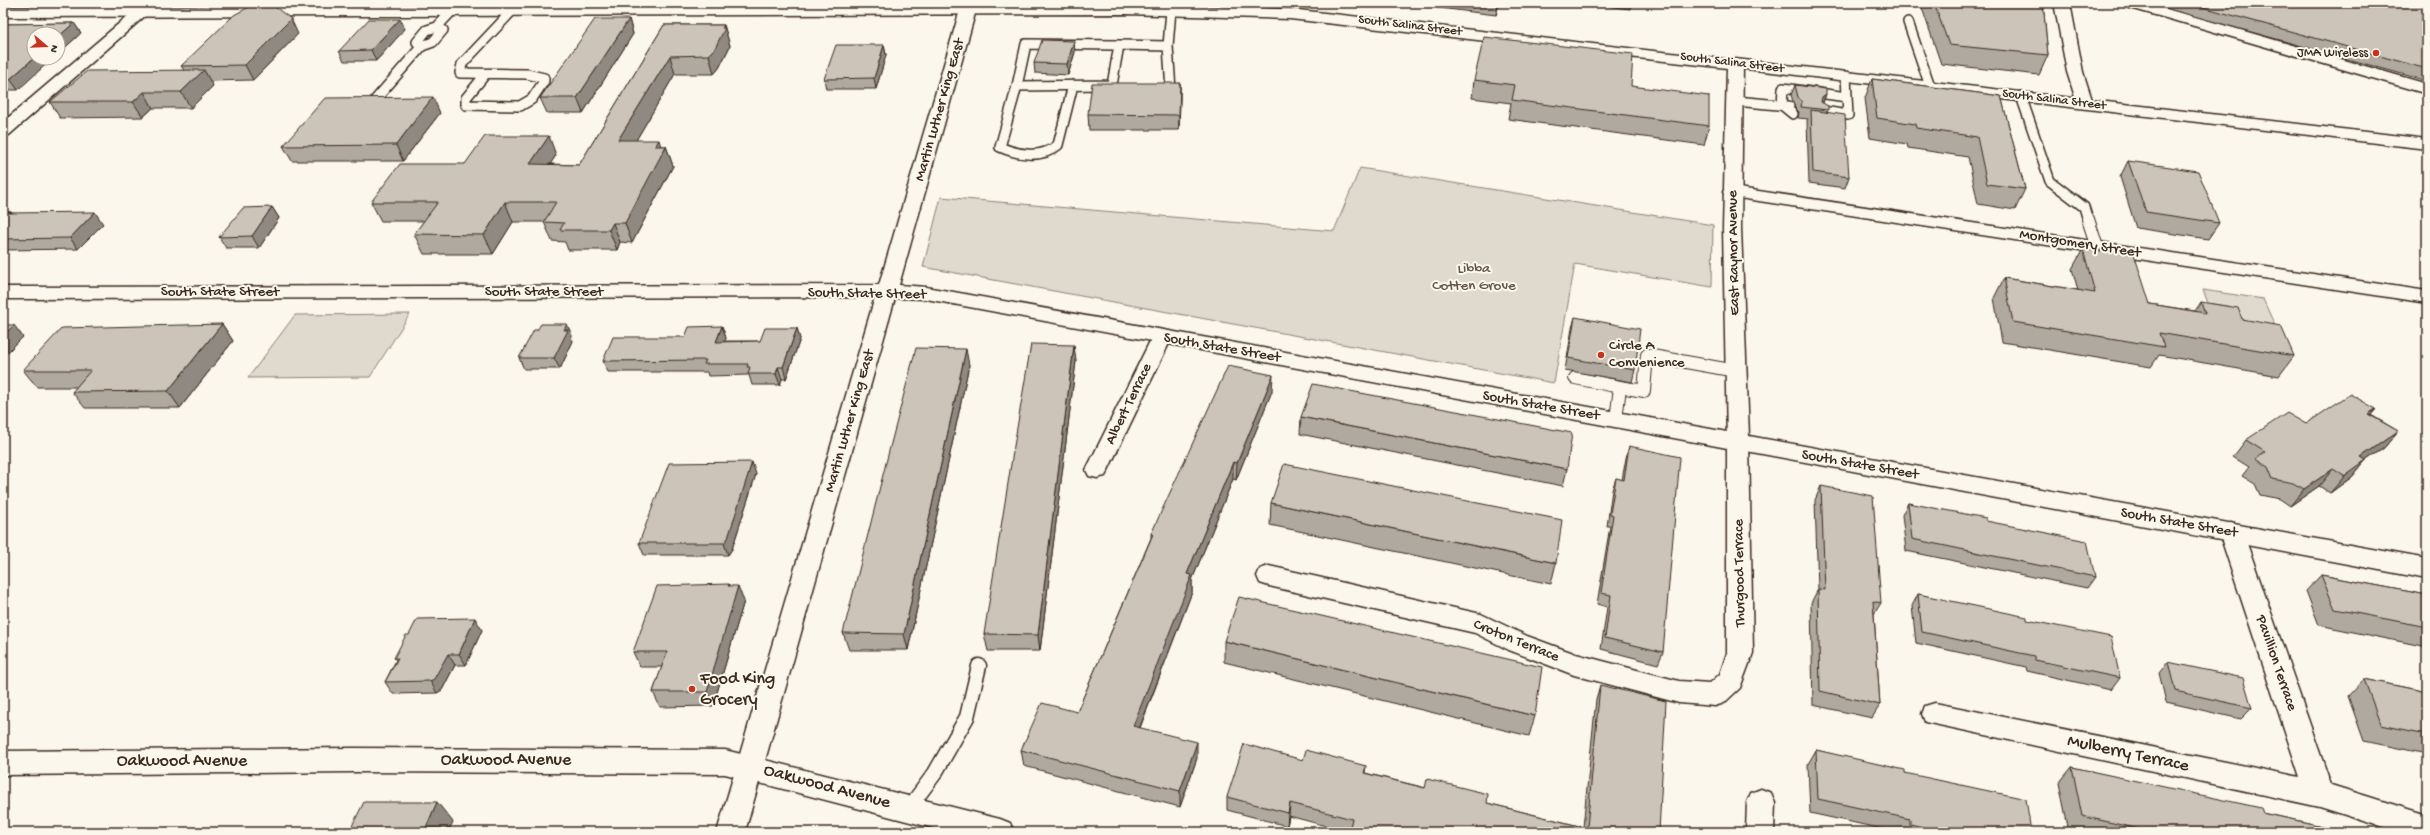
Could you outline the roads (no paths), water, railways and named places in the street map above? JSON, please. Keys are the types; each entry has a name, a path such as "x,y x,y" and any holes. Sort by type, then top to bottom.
{"street":[{"path":"2062,3 2076,72 2085,103"},
{"name":"South Salina Street","path":"3,12 140,12 190,7 423,7 452,11 512,11 570,7 969,7 1177,8 1290,14 1355,20 2085,103 2427,144"},
{"name":"Martin Luther King East","path":"730,832 969,7"},
{"path":"3,132 140,12"},
{"path":"2182,18 2427,89"},
{"name":"East Raynor Avenue","path":"1735,64 1736,101 1732,192 1738,442"},
{"name":"Montgomery Street","path":"1732,192 2427,297"},
{"name":"South State Street","path":"3,293 796,293 887,291 926,293 2427,569"},
{"name":"Albert Terrace","path":"1096,470 1162,337"},
{"name":"Thurgood Terrace","path":"1715,695 1731,680 1740,653 1738,442"},
{"name":"Pavillion Terrace","path":"2231,532 2320,794"},
{"name":"Croton Terrace","path":"1269,576 1481,624 1518,643 1574,664 1679,692 1715,695"},
{"name":"Mulberry Terrace","path":"1935,714 2320,794 2427,828"},
{"name":"Oakwood Avenue","path":"3,763 352,760 725,762 1000,832"},
{"path":"1760,832 1761,802"}],"lane":[{"path":"2129,3 2182,18"},
{"path":"1171,90 1168,46 1177,8"},
{"path":"422,46 417,42 427,30 438,27 452,11"},
{"path":"484,76 466,98 466,105 520,106 532,99 544,78 534,75 484,76 465,74 459,70 462,64 512,11"},
{"path":"1908,22 1930,86"},
{"path":"385,107 369,107 422,46 433,42 443,30 438,27"},
{"path":"1074,85 1058,144 1053,150 1045,153 1018,153 1000,147 1017,86 1026,44 1168,46"},
{"path":"1017,86 1112,85 1119,45"},
{"path":"1824,115 1837,120 1848,115 1846,76"},
{"path":"1736,101 1789,108 1783,88 1847,97"},
{"path":"2021,96 2050,181 2084,207 2098,247"},
{"path":"1575,378 1644,391 1648,355 1736,371"},
{"path":"1616,420 1620,387"},
{"path":"909,808 935,773 967,717 979,666"}],"place":[{"name":"JMA Wireless","path":"2376,53"},
{"name":"Circle A Convenience","path":"1601,355"},
{"name":"Food King Grocery","path":"692,689"}],"park label":[{"name":"Libba Cotten Grove","path":"1474,278"}]}
